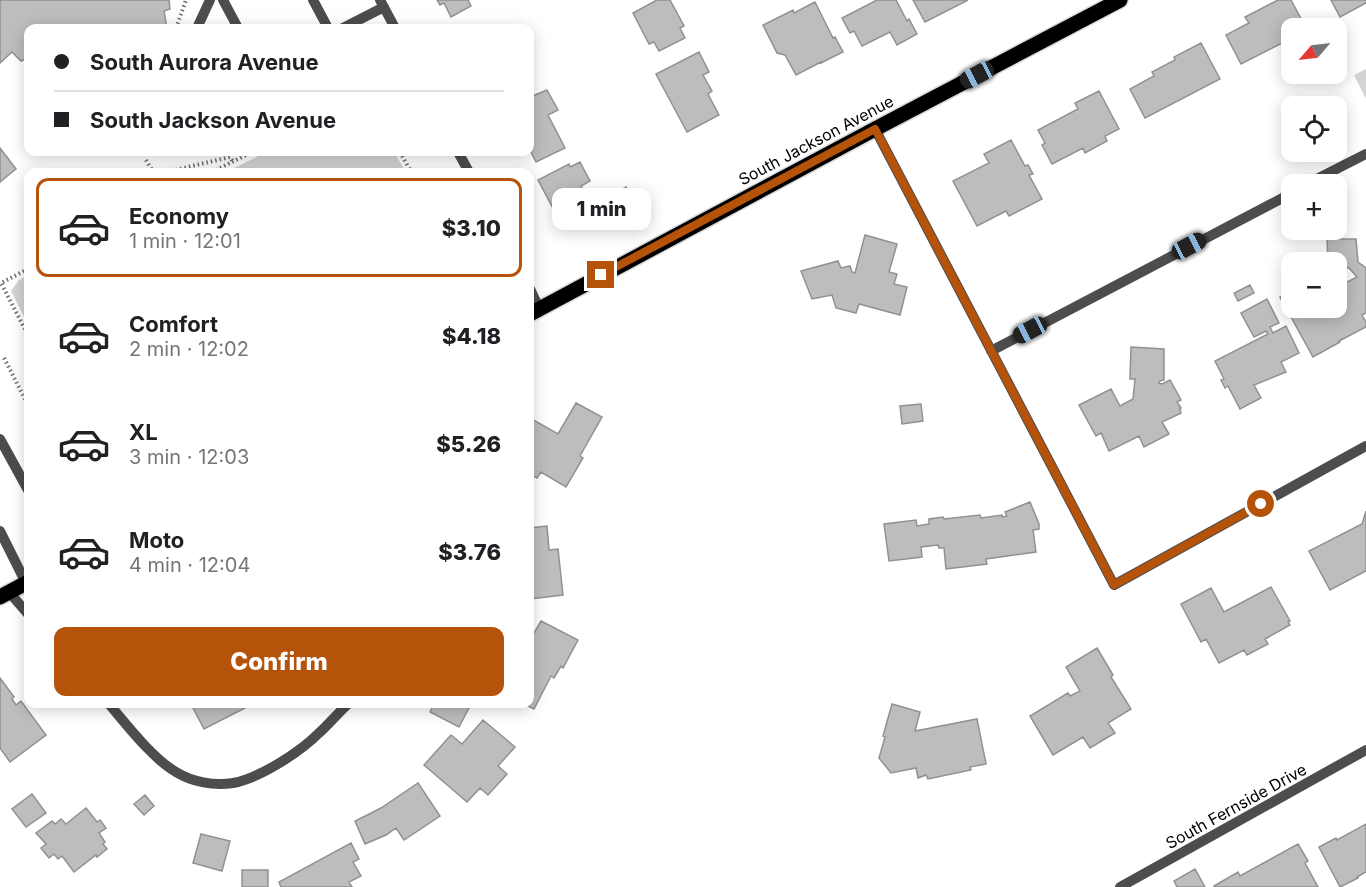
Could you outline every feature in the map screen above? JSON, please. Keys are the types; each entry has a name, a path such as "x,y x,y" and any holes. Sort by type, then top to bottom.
{"main road":[{"name":"South Jackson Avenue","path":"534,311 1120,0"},
{"path":"4,594 24,584"}],"street":[{"path":"199,24 210,0"},
{"path":"223,0 236,24"},
{"path":"313,0 326,24"},
{"path":"349,24 382,3 393,24"},
{"path":"875,129 1114,585 1366,446"},
{"path":"1327,174 1366,154"},
{"path":"991,351 1281,199"},
{"path":"0,439 24,483"},
{"path":"0,531 24,576"},
{"path":"4,594 24,611"},
{"path":"113,708 155,755 174,771 192,780 216,784 243,781 274,766 318,735 344,708"},
{"name":"South Fernside Drive","path":"1120,887 1366,750"}],"path":[{"path":"178,24 186,0"},
{"path":"220,168 244,156"},
{"path":"184,168 230,157 232,162"},
{"path":"146,160 151,168"},
{"path":"24,271 1,283 24,326"},
{"path":"4,358 24,397"}],"shaded area":[{"path":"1366,69 1366,99 1354,75"},
{"path":"259,156 396,156 404,168 234,168"},
{"path":"24,277 24,317 11,291"}],"building":[{"path":"169,0 170,9 164,11 166,24 24,24 24,60 21,61 12,52 0,63 0,1"},
{"path":"437,0 468,0 471,6 451,17 444,3 440,5"},
{"path":"657,0 670,0 684,26 680,28 685,38 659,51 654,42 649,44 633,13"},
{"path":"877,0 896,0 917,34 897,45 890,32 862,46 854,31 850,33 842,18"},
{"path":"913,0 968,0 925,22"},
{"path":"1278,0 1291,0 1301,18 1281,18 1281,44 1241,64 1226,35 1249,23 1245,17"},
{"path":"1331,0 1366,0 1366,3 1340,17"},
{"path":"815,2 833,38 835,37 843,52 796,75 785,55 777,53 763,25"},
{"path":"1201,43 1220,79 1145,118 1130,89 1154,76 1152,72 1175,60 1174,57"},
{"path":"699,52 709,72 703,75 712,91 708,94 719,115 687,132 656,74"},
{"path":"547,90 558,110 548,115 565,148 536,162 533,156 534,95"},
{"path":"1099,91 1119,129 1105,136 1107,141 1085,153 1083,148 1052,164 1042,145 1045,143 1038,130 1078,109 1075,103"},
{"path":"1011,140 1025,166 1028,165 1033,174 1029,175 1042,199 1009,216 1006,211 977,226 953,181 989,163 984,154"},
{"path":"0,148 16,169 0,182"},
{"path":"580,162 590,181 581,186 593,211 563,227 538,180 569,164 570,167"},
{"path":"626,187 630,196 621,200 624,206 605,216 600,205 619,195 617,192"},
{"path":"865,235 897,244 889,272 897,274 894,284 907,287 900,315 859,304 856,313 836,308 832,295 812,299 801,271 838,261 841,268 850,266 852,272 855,273"},
{"path":"1356,239 1358,262 1366,268 1366,313 1362,315 1366,327 1313,357 1292,318 1347,318 1347,282 1357,277 1347,268 1347,252 1328,252 1327,240"},
{"path":"1250,285 1254,293 1238,301 1234,293"},
{"path":"1267,299 1279,323 1270,327 1273,333 1286,326 1299,353 1281,362 1286,372 1254,385 1261,398 1240,409 1228,386 1225,388 1221,380 1224,379 1215,361 1268,334 1266,331 1254,337 1241,313"},
{"path":"1131,347 1164,349 1164,380 1159,383 1170,380 1181,400 1177,402 1181,413 1162,422 1169,434 1144,447 1139,436 1109,451 1101,433 1096,436 1079,405 1111,389 1120,406 1133,399 1135,379 1130,379"},
{"path":"576,403 602,417 580,456 583,458 566,487 541,472 537,478 534,476 534,420 558,434"},
{"path":"921,404 923,421 902,424 900,406"},
{"path":"1030,502 1039,524 1039,529 1033,530 1036,552 986,559 987,564 946,569 944,548 939,548 938,545 921,547 922,557 889,561 884,524 916,520 917,526 929,524 929,519 943,517 944,519 980,515 981,518 1002,515 1002,517 1007,516 1005,512"},
{"path":"1366,511 1366,571 1330,590 1309,551 1362,524"},
{"path":"547,526 549,550 558,549 563,595 534,599 534,528"},
{"path":"1271,587 1290,625 1265,639 1268,644 1247,655 1244,650 1219,663 1206,639 1201,642 1181,604 1211,588 1224,612"},
{"path":"541,621 578,640 563,668 561,666 554,678 551,676 534,709 532,708 534,708 534,633"},
{"path":"1097,648 1113,675 1111,677 1131,709 1108,723 1115,733 1090,748 1083,737 1053,755 1030,716 1068,693 1070,696 1080,691 1066,667"},
{"path":"0,678 14,697 12,699 16,705 21,701 46,735 10,762 0,748"},
{"path":"892,704 920,712 915,731 977,719 986,764 970,767 971,770 928,779 926,775 918,778 916,768 891,773 879,758"},
{"path":"193,708 245,708 204,729"},
{"path":"432,708 469,708 459,727 430,712"},
{"path":"483,720 515,747 498,766 507,774 488,795 480,788 467,802 424,765 451,735 462,744"},
{"path":"418,783 440,816 404,840 396,828 365,844 355,821 381,808"},
{"path":"32,794 46,813 26,827 12,809"},
{"path":"145,795 154,806 144,815 134,804"},
{"path":"86,808 97,822 100,820 106,828 99,833 107,849 74,872 62,856 58,859 54,854 49,858 41,848 46,844 36,833 52,821 55,824 61,819 66,824"},
{"path":"1366,824 1366,872 1340,887 1319,847"},
{"path":"201,834 230,841 222,871 193,863"},
{"path":"351,843 359,859 353,862 361,876 349,882 352,887 281,887 279,882"},
{"path":"1298,844 1308,861 1305,863 1318,887 1214,886 1238,872 1240,876"},
{"path":"1195,869 1205,887 1177,887 1174,881"},
{"path":"242,870 268,870 268,887 242,887"}],"route":[{"path":"601,275 875,129 1114,585 1261,504"}]}
